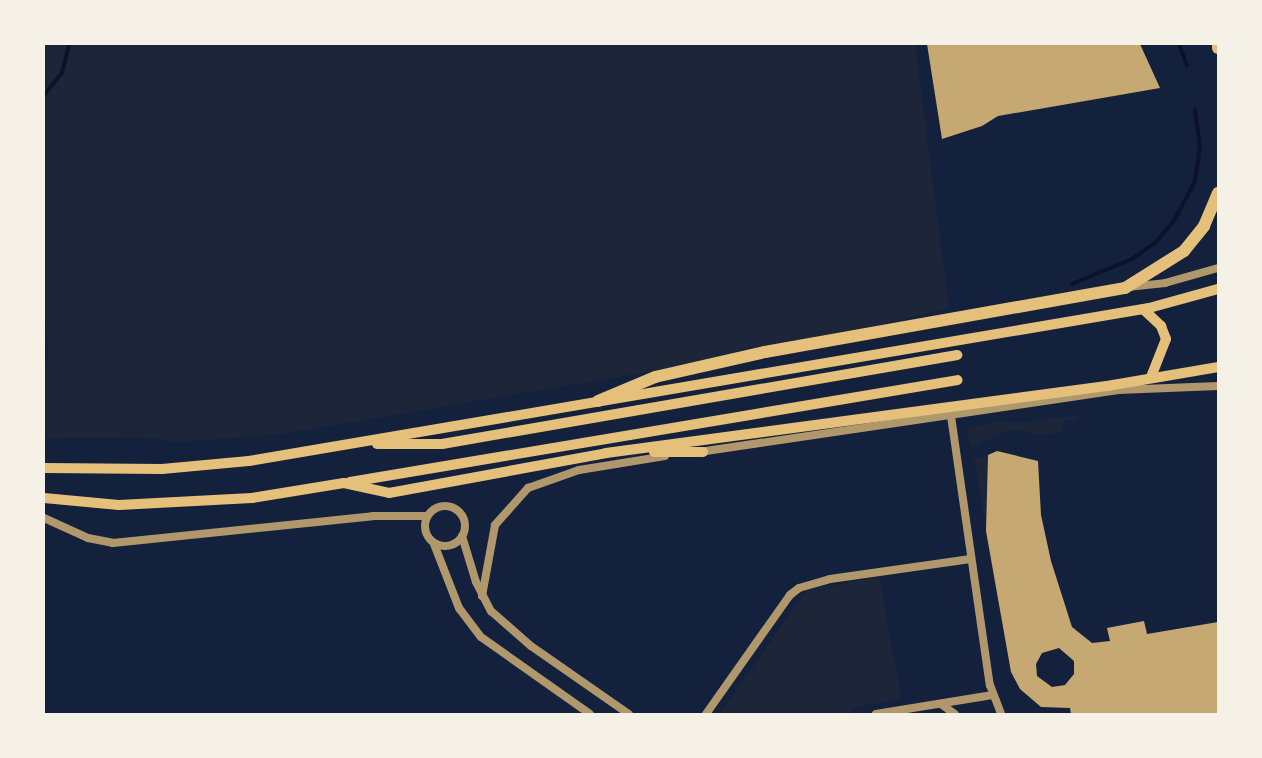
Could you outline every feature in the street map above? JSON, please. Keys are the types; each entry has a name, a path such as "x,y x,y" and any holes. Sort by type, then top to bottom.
{"highway":[{"path":"598,401 655,377 765,352 1125,288 1184,251 1204,226 1218,193"},
{"path":"44,468 203,466 349,444 1143,309 1218,289"},
{"path":"1143,309 1161,326 1166,339 1151,377"},
{"path":"349,444 442,444 957,355"},
{"path":"344,483 389,493 606,453 1218,367"},
{"path":"44,498 119,506 252,498 957,380"},
{"path":"606,453 703,452"}],"street":[{"path":"1125,288 1165,283 1218,268"},
{"path":"482,596 489,542 504,510 528,488 544,480 579,470 1118,390 1218,386"},
{"path":"951,416 970,559 992,695 1001,714"},
{"path":"44,518 88,538 112,543 373,516 427,516 439,506 455,508 464,521 462,536 482,596 505,626 629,714"},
{"path":"427,516 425,531 434,544 459,608 482,638 590,714"},
{"path":"434,544 450,546 462,536"},
{"path":"706,714 795,591 830,579 970,559"},
{"path":"876,714 992,695"},
{"path":"941,704 955,714"}],"shaded area":[{"path":"44,44 915,44 949,308 813,341 749,347 700,363 281,434 178,442 144,437 44,438 44,374 49,355 44,310"},
{"path":"1078,415 1079,419 1064,421 1062,433 1036,435 1013,429 970,447 967,428 998,421 1020,423"},
{"path":"989,456 987,532 974,460"},
{"path":"879,577 901,698 854,708 850,714 720,714 807,590"}],"building":[{"path":"927,44 1140,44 1160,88 998,116 982,126 942,139"},
{"path":"997,451 1038,461 1041,515 1051,561 1072,627 1092,643 1110,641 1107,628 1144,621 1147,634 1218,622 1218,714 1071,714 1070,708 1041,707 1020,689 1011,672 986,531 988,455","holes":["1059,648 1074,661 1074,674 1065,685 1052,687 1037,676 1036,664 1042,653"]}],"waterway":[{"path":"44,95 62,73 69,44"},
{"path":"1179,44 1187,66"},
{"path":"1072,284 1132,259 1156,242 1175,219 1195,181 1200,146 1195,110"}]}
